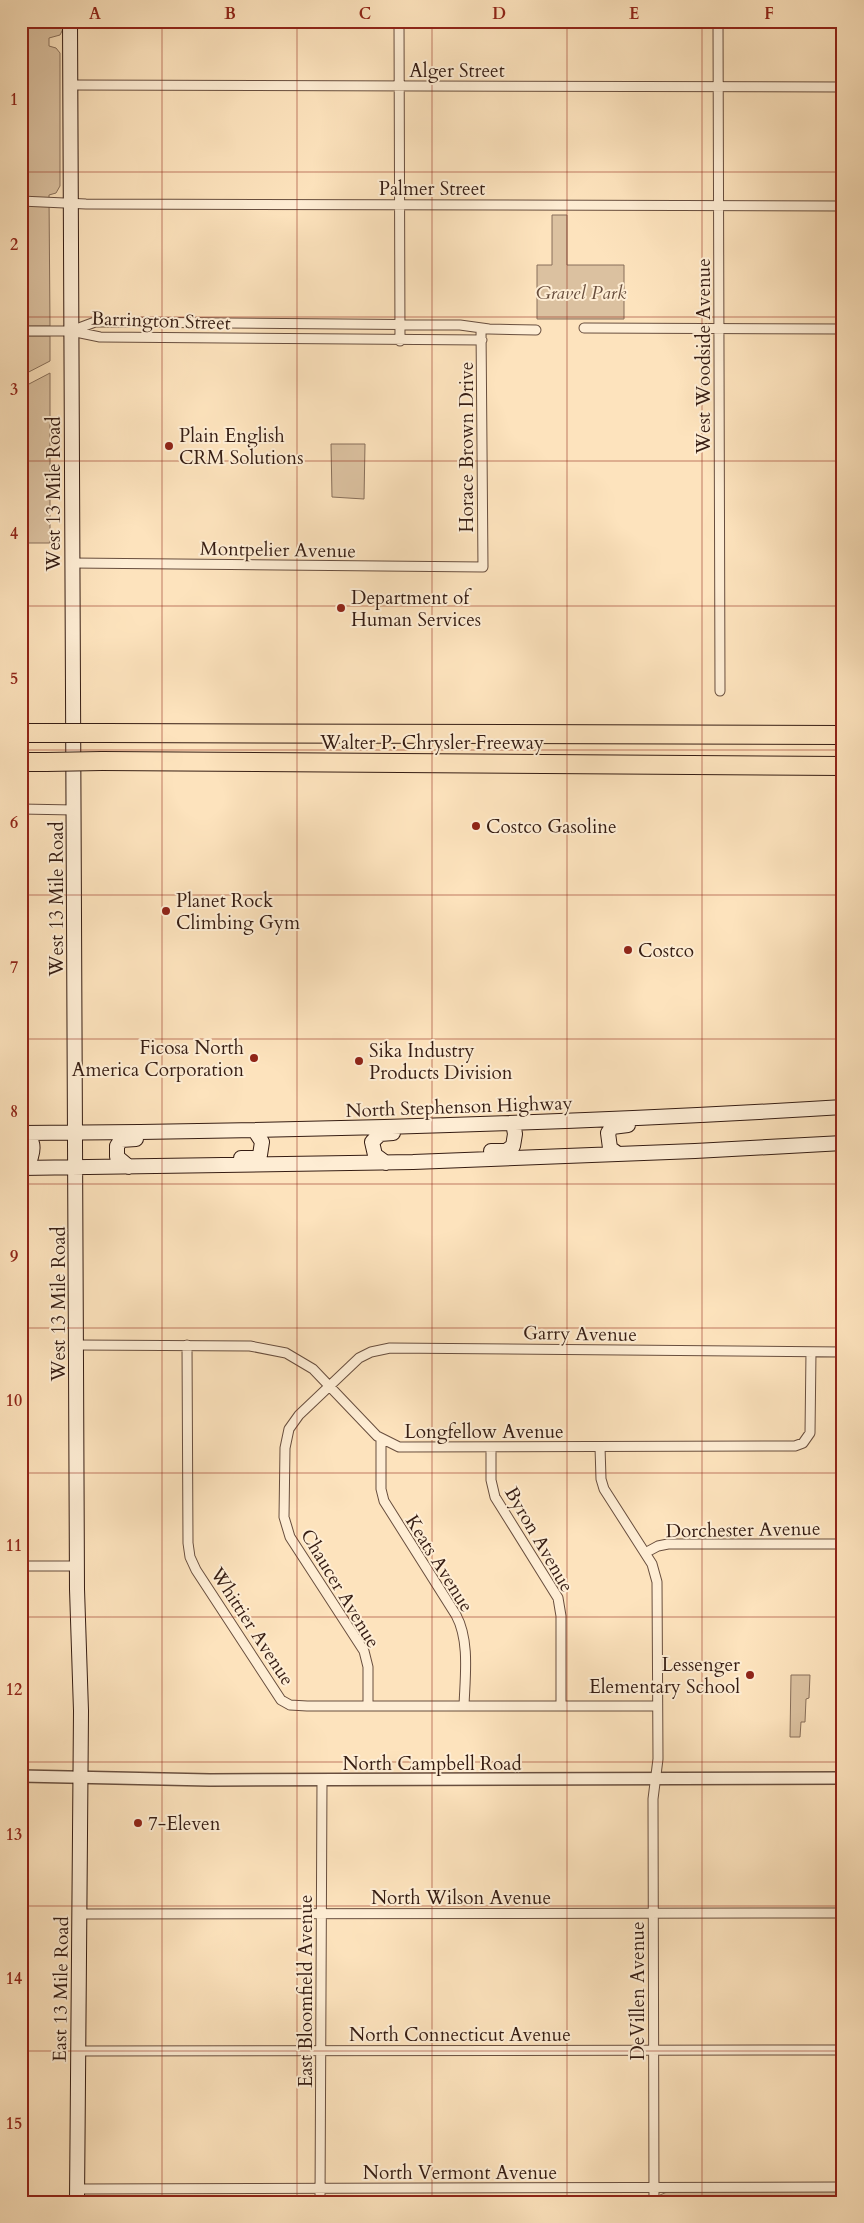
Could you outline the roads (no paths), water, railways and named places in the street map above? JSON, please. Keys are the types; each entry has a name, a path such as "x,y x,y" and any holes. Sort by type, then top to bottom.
{"highway":[{"name":"Walter P. Chrysler Freeway","path":"21,733 843,735"},
{"name":"Walter P. Chrysler Freeway","path":"21,762 843,766"}],"main road":[{"name":"West 13 Mile Road","path":"70,21 77,1566 81,1711 80,1777"},
{"name":"North Stephenson Highway","path":"24,1133 255,1131 513,1123 843,1107"},
{"path":"618,1154 610,1148 607,1140 608,1133 612,1127 617,1125 696,1121 717,1114"},
{"path":"469,1160 477,1152 510,1149 515,1139 513,1123"},
{"path":"386,1163 373,1152 374,1138 380,1134 404,1132 419,1125"},
{"path":"129,1167 117,1157 117,1146 121,1140 200,1138 230,1131"},
{"path":"161,1166 174,1160 256,1158 260,1155 262,1147 260,1136 255,1131"},
{"path":"21,1160 31,1157 33,1151 31,1139 24,1133"},
{"path":"826,1143 843,1138"},
{"path":"21,1168 386,1163 618,1154 843,1142"},
{"name":"East 13 Mile Road","path":"78,2195 80,1777"}],"street":[{"path":"399,21 400,341"},
{"name":"West Woodside Avenue","path":"718,21 720,691"},
{"name":"Alger Street","path":"70,85 843,87"},
{"name":"Palmer Street","path":"21,201 400,205 843,206"},
{"name":"Barrington Street","path":"71,331 95,322 460,325 481,328 536,330"},
{"name":"Barrington Street","path":"245,339 246,324"},
{"name":"Horace Brown Drive","path":"481,328 482,567"},
{"path":"584,328 843,329"},
{"path":"21,331 71,331"},
{"name":"Barrington Street","path":"71,331 100,337 400,341 482,340"},
{"name":"Montpelier Avenue","path":"72,563 482,567"},
{"path":"21,809 74,810"},
{"name":"Longfellow Avenue","path":"77,1345 250,1346 280,1351 299,1359 314,1369 381,1439 399,1447 491,1448 770,1447 799,1445 806,1440 810,1433 811,1352"},
{"name":"Whittier Avenue","path":"187,1345 188,1543 192,1564 281,1700 296,1706 658,1706"},
{"name":"Garry Avenue","path":"330,1386 359,1358 371,1352 390,1348 843,1352"},
{"name":"Chaucer Avenue","path":"330,1386 294,1420 286,1435 284,1456 285,1525 290,1536 364,1651 368,1666 368,1706"},
{"name":"Keats Avenue","path":"381,1439 381,1483 384,1501 456,1615 462,1628 464,1640 464,1706"},
{"name":"DeVillen Avenue","path":"600,1447 601,1479 604,1489 645,1552 655,1571 657,1582 658,1759 655,1780 653,1913 654,2202"},
{"name":"Byron Avenue","path":"491,1448 491,1480 495,1497 552,1586 560,1604 561,1706"},
{"name":"Dorchester Avenue","path":"645,1552 668,1544 843,1544"},
{"path":"21,1566 77,1566"},
{"name":"North Campbell Road","path":"21,1776 322,1780 843,1778"},
{"name":"East Bloomfield Avenue","path":"320,2202 322,1780"},
{"name":"North Wilson Avenue","path":"80,1914 843,1912"},
{"name":"North Connecticut Avenue","path":"78,2052 843,2050"},
{"name":"North Vermont Avenue","path":"78,2195 320,2188 843,2188"}],"place":[{"name":"Plain English CRM Solutions","path":"169,446"},
{"name":"Department of Human Services","path":"341,608"},
{"name":"Costco Gasoline","path":"476,826"},
{"name":"Planet Rock Climbing Gym","path":"166,911"},
{"name":"Costco","path":"628,950"},
{"name":"Ficosa North America Corporation","path":"254,1058"},
{"name":"Sika Industry Products Division","path":"359,1061"},
{"name":"Lessenger Elementary School","path":"750,1675"},
{"name":"7-Eleven","path":"138,1823"}],"park label":[{"name":"Gravel Park","path":"581,292"}]}
